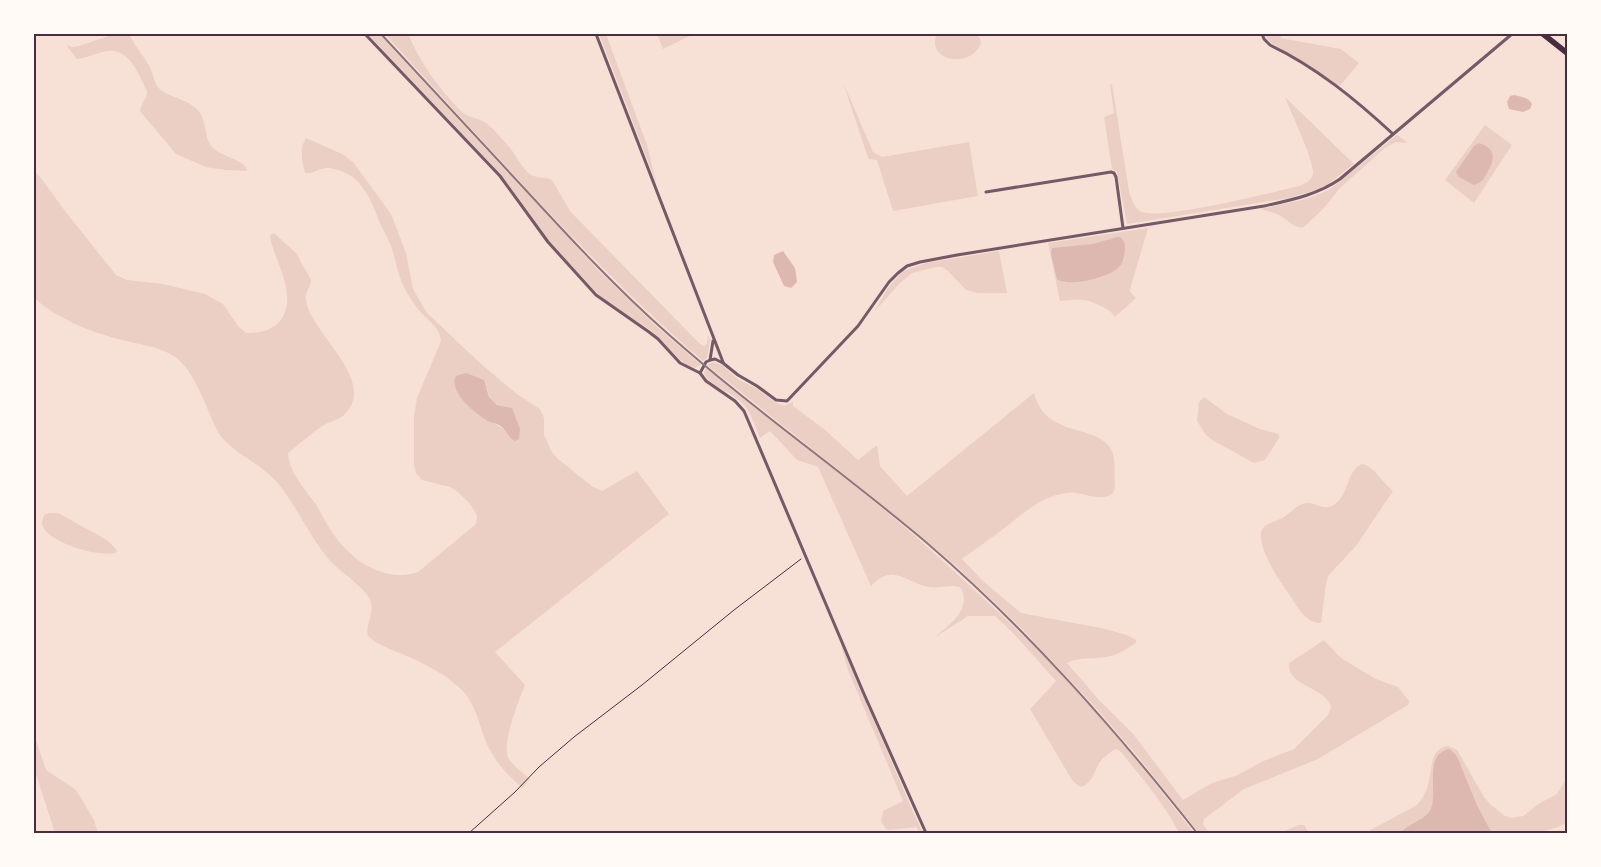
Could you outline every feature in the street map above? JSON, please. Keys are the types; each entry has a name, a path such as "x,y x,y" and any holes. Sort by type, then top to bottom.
{"main road":[{"path":"1543,34 1567,53"}],"street":[{"path":"365,34 500,176 548,242 596,295 658,339 680,363 700,373 706,381 735,401 744,411 864,694 926,833"},
{"path":"596,34 723,363"},
{"path":"1262,34 1270,45 1347,92 1392,134"},
{"path":"700,373 706,362 715,360 723,363 738,376 757,386 776,400 787,401 792,398 858,326 889,282 908,266 938,258 1264,206 1324,189 1340,179 1512,34"},
{"path":"986,192 1111,172 1116,177 1123,228"},
{"path":"710,360 713,340"}],"path":[{"path":"469,833 574,737 642,685 734,610 806,556"}],"shaded area":[{"path":"114,34 129,34 149,65 159,88 196,108 202,117 208,140 213,148 238,161 245,167 246,171 206,167 176,154 140,111 147,91 128,58 116,51 108,51 77,59 66,45 79,46"},
{"path":"368,34 379,34 598,270 655,325 701,365 695,368 687,365 652,331 599,295 551,244 492,165"},
{"path":"385,34 408,34 431,76 462,112 483,121 496,132 530,174 552,180 570,211 700,344 704,346 707,344 708,335 710,340 707,358 703,361 676,338 575,240"},
{"path":"599,34 606,34 647,145 657,185"},
{"path":"657,34 694,34 663,49"},
{"path":"937,34 975,34 980,38 981,43 976,51 968,57 951,59 937,51 935,43"},
{"path":"1264,34 1283,34 1280,38 1341,49 1359,63 1340,86 1270,42"},
{"path":"843,82 873,152 882,157 969,142 978,196 893,211 877,160 869,159 867,155"},
{"path":"1112,84 1129,191 1134,205 1140,211 1168,213 1191,210 1266,194 1308,182 1313,174 1313,168 1285,97 1354,164 1327,185 1289,198 1127,224 1117,172 1112,169 1104,117 1114,113 1110,85"},
{"path":"1514,95 1528,100 1532,104 1530,109 1523,112 1509,109 1507,102 1510,96"},
{"path":"1485,125 1512,145 1474,203 1445,180"},
{"path":"1397,135 1408,143 1396,142 1385,148 1340,188 1323,209 1304,227 1294,226 1279,215 1260,209 1306,199 1329,190"},
{"path":"306,138 342,154 353,162 391,214 406,253 413,289 427,313 480,363 517,394 540,409 544,418 544,435 557,458 593,487 602,491 637,471 669,514 495,652 525,685 512,721 507,742 508,757 530,779 522,788 504,771 493,755 486,742 475,710 467,695 461,689 436,671 372,640 368,636 367,632 372,606 369,597 331,562 275,480 232,447 219,434 198,388 182,363 176,357 152,347 107,336 85,328 63,318 34,298 34,170 116,275 127,280 163,284 205,294 223,304 238,326 246,333 267,330 275,326 285,313 287,294 271,241 270,235 274,233 296,253 311,280 306,301 311,314 349,373 354,388 353,402 344,415 319,428 288,453 291,467 332,532 351,554 371,568 382,572 406,575 418,572 476,524 477,516 471,505 458,492 450,487 422,480 416,473 414,465 414,416 417,398 441,341 440,336 436,327 417,308 405,289 391,245 367,193 360,184 342,171 324,168 311,173 305,173 302,155","holes":["487,388 494,402 509,407 511,439 502,428 484,418 470,406"]},
{"path":"1479,143 1491,151 1493,158 1484,178 1474,185 1459,177 1456,172 1474,146"},
{"path":"1148,228 1131,286 1130,292 1136,298 1115,317 1108,310 1092,302 1077,300 1060,301 1048,243"},
{"path":"1117,237 1123,240 1125,251 1120,266 1115,270 1099,277 1079,282 1057,279 1051,254 1052,248 1093,244"},
{"path":"783,251 795,268 797,282 791,288 784,286 773,262 774,255"},
{"path":"999,251 1007,293 978,293 966,290 948,271 942,267 936,267 912,273 899,284 874,312 888,288 903,271 926,263"},
{"path":"713,362 722,365 739,380 756,388 775,402 784,406 793,402 793,406 824,429 858,460 877,445 880,466 907,496 1034,393 1040,408 1049,418 1060,424 1096,436 1105,442 1112,451 1114,459 1114,492 1105,497 1070,493 1045,499 962,559 983,581 1021,613 1101,628 1127,635 1136,640 1136,643 1114,655 1067,663 1100,701 1134,735 1183,800 1212,783 1238,775 1261,762 1294,749 1328,715 1331,707 1328,700 1294,677 1290,671 1289,663 1324,640 1341,658 1376,679 1398,687 1409,701 1408,705 1318,759 1244,789 1204,819 1203,824 1209,833 1199,833 1097,709 1022,629 954,564 910,527 707,365"},
{"path":"706,368 897,521 1011,624 1061,673 1101,718 1194,833 1179,833 1167,811 1152,791 1121,752 1116,749 1100,762 1089,782 1082,787 1077,785 1072,780 1030,709 1056,681 995,616 968,616 934,638 952,622 961,610 964,596 961,588 953,586 929,587 893,575 887,575 879,579 871,586 818,467 797,460 770,431 760,438 745,407 737,399 707,378 704,373"},
{"path":"466,373 484,380 489,397 497,405 512,408 520,429 519,439 513,440 498,424 489,422 464,402 456,389 455,382 456,376"},
{"path":"1204,397 1227,414 1260,429 1279,434 1279,438 1265,460 1254,463 1206,435 1197,421 1199,402"},
{"path":"1362,464 1374,471 1393,491 1356,546 1328,576 1321,623 1316,622 1302,613 1280,581 1264,552 1261,534 1265,526 1284,517 1303,504 1310,503 1327,507 1335,504 1343,495 1353,472"},
{"path":"58,513 107,540 117,550 116,553 108,554 87,551 56,539 42,526 44,515"},
{"path":"840,641 923,833 920,833 916,827 886,829 881,821 883,811 903,801 848,670"},
{"path":"34,734 46,770 76,790 94,820 98,833 55,833 34,768"},
{"path":"1448,746 1457,750 1484,797 1491,805 1505,816 1511,818 1523,816 1540,803 1557,794 1567,778 1567,823 1539,832 1492,833 1477,805 1457,756 1450,749 1434,765 1434,798 1426,815 1401,833 1365,833 1417,805 1428,787 1435,754 1438,750"},
{"path":"1450,749 1457,756 1477,805 1492,833 1401,833 1429,812 1433,801 1434,765 1442,752"},
{"path":"1299,825 1304,825 1309,833 1280,833"}],"railway":[{"path":"381,34 575,243 648,316 731,387 927,543 1000,610 1102,718 1197,833"}]}
